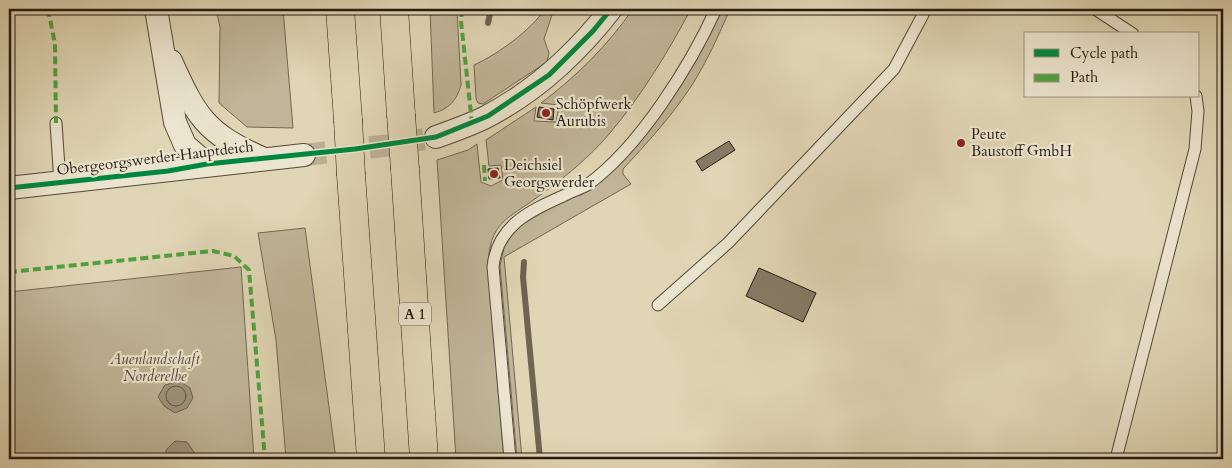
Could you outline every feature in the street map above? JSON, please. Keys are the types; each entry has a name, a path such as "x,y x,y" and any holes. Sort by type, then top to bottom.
{"highway":[{"path":"340,9 370,459"},
{"name":"A 1","path":"394,9 424,459"}],"street":[{"path":"156,9 175,122 186,144 207,164"},
{"path":"436,137 488,116 549,75 580,45 610,9"},
{"path":"162,43 195,108 212,131 236,146 262,158"},
{"name":"Obergeorgswerder Hauptdeich","path":"9,188 168,171 207,164 304,155"}],"lane":[{"path":"510,459 494,254 500,241 517,219 586,185 617,158 651,118 703,38 716,9"},
{"path":"658,305 728,243 894,69 926,9"},
{"path":"1095,9 1130,32"},
{"path":"1116,459 1195,149 1198,111 1196,98"},
{"path":"56,123 60,183"}],"green space":[{"path":"216,9 283,9 293,128 247,127 219,103 220,27"},
{"path":"430,9 457,9 461,85 452,103 434,113"},
{"path":"545,9 554,9 544,39 549,53 547,62 483,104 478,103 476,99 474,65 513,41"},
{"path":"633,9 691,9 644,88 603,142 567,174 509,217 496,231 489,252 488,268 504,459 456,459 437,160 468,150 477,144 481,182 491,186 503,180 501,165 489,166 486,140 536,107 534,121 556,122 559,105 541,103 591,60 613,36"},
{"path":"720,9 730,9 703,67 668,118 623,169 623,174 631,184 504,257 522,459 517,459 500,266 505,243 522,222 572,197 626,151"},
{"path":"305,228 336,459 286,459 276,340 258,233"},
{"name":"Auenlandschaft Norderelbe","path":"241,267 254,459 9,459 9,292"}],"water":[{"path":"179,381 190,388 193,398 187,408 175,413 164,406 158,397 165,385"},
{"path":"175,441 187,442 194,452 195,459 166,459 166,450"}],"building":[{"name":"Schöpfwerk Aurubis","path":"539,107 554,109 553,120 537,117"},
{"path":"729,141 735,150 702,171 696,161"},
{"name":"Deichsiel Georgswerder","path":"498,168 500,178 489,179 488,169"},
{"path":"759,268 816,293 803,322 746,296"}],"waterway":[{"path":"488,23 491,9"},
{"path":"524,262 523,277 540,459"}],"tunnel":[{"path":"304,155 391,145 436,137"}],"marked path":[{"path":"48,9 55,44 56,123"},
{"path":"462,9 461,21 472,123"},
{"path":"484,165 485,181"},
{"path":"9,272 213,251 234,256 249,270 265,459"}],"cycle path":[{"path":"9,188 168,171 207,164 355,149 436,137 488,116 549,75 593,31 611,9"}],"place":[{"name":"Schöpfwerk Aurubis","path":"546,113"},
{"name":"Peute Baustoff GmbH","path":"961,143"},
{"name":"Deichsiel Georgswerder","path":"494,174"}]}
